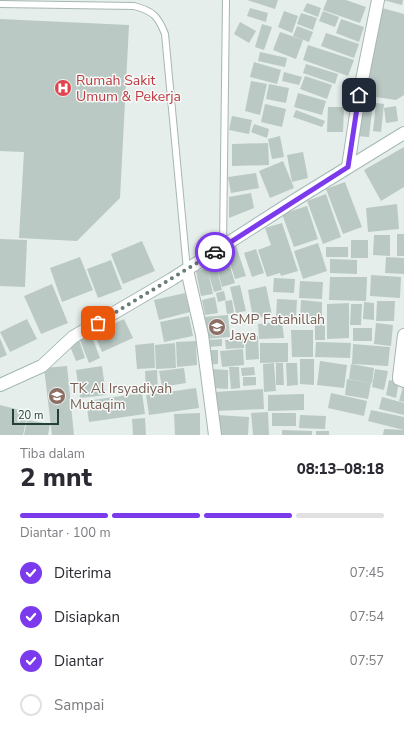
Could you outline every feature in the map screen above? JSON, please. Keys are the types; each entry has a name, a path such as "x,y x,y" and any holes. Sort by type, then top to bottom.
{"street":[{"path":"348,167 359,95 378,0"},
{"path":"0,385 42,366 73,337 187,270 404,133"},
{"path":"187,270 202,335 215,435"},
{"path":"404,334 399,376 399,379 404,381"}],"lane":[{"path":"223,246 226,0"},
{"path":"0,4 134,6 149,10 161,22 166,34 187,270"}],"building":[{"path":"247,0 278,0 275,9"},
{"path":"327,0 346,0 366,7 360,23 323,10"},
{"path":"383,0 403,0 402,5"},
{"path":"307,3 321,8 318,17 303,11"},
{"path":"250,8 268,13 266,22 247,16"},
{"path":"382,8 404,14 404,95 396,100 362,95"},
{"path":"284,11 298,16 292,33 278,27"},
{"path":"323,11 339,17 335,27 319,21"},
{"path":"301,13 317,18 313,30 297,24"},
{"name":"Rumah Sakit Umum & Pekerja","path":"0,19 129,25 120,198 77,241 19,238 24,152 0,151"},
{"path":"341,19 364,27 359,42 336,33"},
{"path":"240,22 256,31 249,43 234,34"},
{"path":"262,24 272,27 264,50 255,47"},
{"path":"297,26 313,32 309,42 293,36"},
{"path":"280,32 303,40 296,59 273,50"},
{"path":"326,33 359,44 354,58 321,46"},
{"path":"308,45 354,60 348,76 303,60"},
{"path":"260,52 287,58 285,67 258,61"},
{"path":"254,62 281,70 277,84 250,77"},
{"path":"306,64 338,74 335,84 303,73"},
{"path":"284,72 302,77 299,85 282,81"},
{"path":"305,76 332,85 327,99 300,89"},
{"path":"251,81 267,84 260,115 245,111"},
{"path":"269,84 289,88 286,103 266,99"},
{"path":"298,93 326,101 322,115 294,107"},
{"path":"360,101 373,102 369,137 356,136"},
{"path":"376,103 384,104 381,132 373,131"},
{"path":"265,104 286,109 282,127 261,122"},
{"path":"396,106 398,121 386,123 384,108"},
{"path":"328,107 344,107 343,132 327,132"},
{"path":"296,110 325,121 322,127 293,117"},
{"path":"232,116 252,120 249,134 229,130"},
{"path":"254,124 269,129 267,138 251,132"},
{"path":"280,136 284,157 272,159 268,139"},
{"path":"268,143 269,165 232,166 232,144"},
{"path":"404,147 404,187 381,201 364,170"},
{"path":"303,152 308,178 292,182 287,155"},
{"path":"283,161 294,188 270,198 259,171"},
{"path":"256,173 259,188 231,193 228,177"},
{"path":"345,182 362,227 343,234 326,189"},
{"path":"251,193 254,208 229,218 229,197"},
{"path":"326,194 341,237 323,244 307,201"},
{"path":"397,204 399,229 368,232 366,208"},
{"path":"307,206 318,239 294,247 282,214"},
{"path":"282,223 298,271 281,276 280,273 267,277 258,250 271,245 265,228"},
{"path":"397,234 404,234 404,256 397,256"},
{"path":"374,235 390,235 390,256 373,255"},
{"path":"0,239 27,240 25,287 0,286"},
{"path":"351,240 368,240 368,258 351,258"},
{"path":"142,241 155,271 123,284 111,254"},
{"path":"318,243 327,271 303,279 294,251"},
{"path":"236,246 246,276 235,279 226,250"},
{"path":"326,247 348,247 348,257 326,257"},
{"path":"256,249 264,273 252,277 244,253"},
{"path":"226,253 235,283 222,287 214,256"},
{"path":"80,257 93,290 62,302 50,268"},
{"path":"386,257 404,258 404,274 385,273"},
{"path":"330,259 357,260 357,274 330,273"},
{"path":"111,260 122,289 98,298 87,269"},
{"path":"215,260 222,290 214,292 208,271 213,294 201,296 196,271 208,268 207,262"},
{"path":"371,275 401,277 400,298 370,296"},
{"path":"330,277 367,277 366,301 329,300"},
{"path":"274,278 295,279 294,293 273,292"},
{"path":"300,281 323,282 322,299 299,298"},
{"path":"52,284 68,323 41,334 24,296"},
{"path":"240,285 246,311 236,313 230,287"},
{"path":"266,286 272,315 253,319 248,290"},
{"path":"224,291 226,300 218,302 216,293"},
{"path":"185,293 190,312 159,320 154,300"},
{"path":"215,297 218,313 205,315 202,300"},
{"path":"277,299 297,300 296,318 276,317"},
{"path":"232,300 234,313 227,314 225,301"},
{"path":"301,300 322,302 322,319 300,317"},
{"path":"377,301 395,301 394,321 376,321"},
{"path":"364,302 374,303 374,320 363,319"},
{"path":"349,303 349,338 327,339 327,304"},
{"path":"351,304 362,304 361,325 350,325"},
{"name":"SMP Fatahillah Jaya","path":"228,315 230,337 205,339 203,317"},
{"path":"189,316 193,336 164,342 160,322"},
{"path":"27,319 37,339 10,352 0,332"},
{"path":"124,319 133,338 102,352 94,333"},
{"path":"315,320 325,320 325,340 315,340"},
{"path":"282,322 284,338 259,339 258,324"},
{"path":"376,323 393,325 391,346 374,344"},
{"path":"353,328 372,328 372,341 353,341"},
{"path":"291,330 313,330 313,357 292,357"},
{"path":"91,334 100,358 89,363 79,338"},
{"path":"258,336 259,359 246,360 245,337"},
{"path":"0,338 7,355 0,358"},
{"path":"222,339 222,346 208,347 208,340"},
{"path":"244,339 244,348 226,349 225,340"},
{"path":"79,340 85,358 76,361 69,344"},
{"path":"196,341 197,365 177,367 176,342"},
{"path":"316,342 351,343 350,358 315,357"},
{"path":"154,343 155,368 137,369 135,345"},
{"path":"175,343 176,368 156,369 155,345"},
{"path":"260,343 288,343 288,362 260,363"},
{"path":"353,344 390,347 388,366 352,364"},
{"path":"243,349 244,365 222,367 220,351"},
{"path":"205,350 218,350 218,364 206,365"},
{"path":"300,359 314,359 314,385 300,384"},
{"path":"320,361 347,365 344,388 317,385"},
{"path":"274,363 276,391 264,392 263,364"},
{"path":"276,363 283,363 284,385 276,385"},
{"path":"286,363 297,363 298,385 287,386"},
{"path":"351,364 374,368 372,383 349,379"},
{"path":"67,366 74,435 52,435 44,368"},
{"path":"102,366 106,395 80,398 76,370"},
{"path":"229,367 239,367 240,388 231,389"},
{"path":"254,367 255,375 242,376 241,368"},
{"path":"184,368 186,383 162,387 159,371"},
{"path":"211,369 228,370 228,389 210,388"},
{"path":"375,369 388,371 384,390 372,387"},
{"path":"157,370 158,390 146,391 145,371"},
{"path":"243,377 256,377 256,385 243,386"},
{"path":"347,379 371,383 368,399 345,395"},
{"path":"389,380 399,382 396,398 386,395"},
{"path":"404,383 404,402 399,401"},
{"path":"196,388 199,408 149,415 146,395"},
{"path":"263,389 264,409 216,411 214,392"},
{"path":"142,393 145,414 89,422 86,401"},
{"path":"331,393 367,401 364,416 328,408"},
{"path":"304,394 304,410 268,411 268,395"},
{"path":"382,397 404,403 404,415 379,409"},
{"path":"0,405 28,412 23,435 0,435"},
{"path":"371,410 404,417 404,430 368,421"},
{"path":"268,412 269,435 253,435 251,413"},
{"path":"200,413 200,435 175,435 174,414"},
{"path":"272,413 296,413 296,426 272,426"},
{"path":"217,415 249,417 248,435 216,435"},
{"path":"300,415 326,416 325,429 299,428"},
{"path":"145,418 146,435 133,435 132,419"},
{"path":"27,420 50,424 48,435 24,435"},
{"path":"384,429 404,430 404,435 383,435"},
{"path":"282,430 312,431 312,435 282,435"},
{"path":"316,431 329,431 329,435 316,435"}],"way so far":[{"path":"98,323 215,252"}],"place":[{"name":"Rumah Sakit Umum & Pekerja","path":"63,88"},
{"name":"SMP Fatahillah Jaya","path":"217,327"},
{"name":"TK Al Irsyadiyah Mutaqim","path":"57,396"}],"route":[{"path":"215,252 348,167 359,95"}]}
